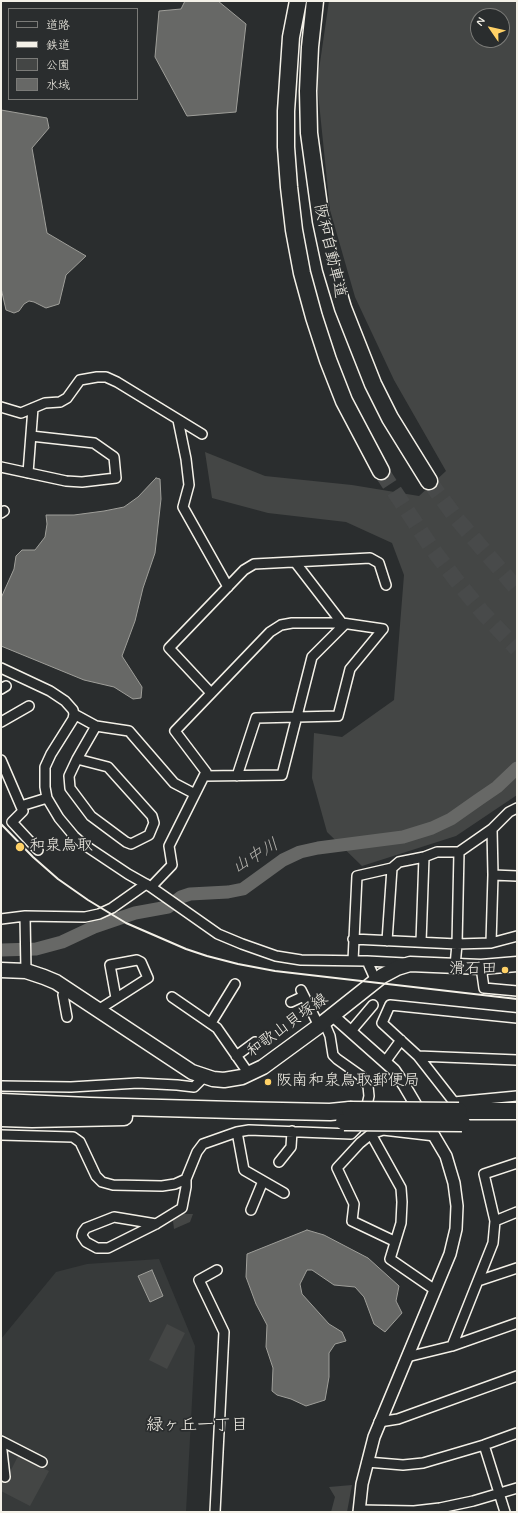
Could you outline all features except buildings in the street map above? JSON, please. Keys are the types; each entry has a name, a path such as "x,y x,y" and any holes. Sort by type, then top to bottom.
{"highway":[{"name":"阪和自動車道","path":"298,1 291,37 286,111 288,180 294,230 302,273 328,360 344,401 381,471"},
{"name":"阪和自動車道","path":"315,1 310,47 308,91 309,133 320,221 331,268 343,308 373,384 390,418 429,481"},
{"path":"1,1102 89,1106 330,1112 347,1116"},
{"path":"460,1117 517,1111"},
{"path":"1,1118 347,1116 460,1117 517,1121"}],"main road":[{"name":"和歌山貝塚線","path":"1,970 26,967 66,988 192,1072 204,1077 224,1080 249,1074 263,1067 376,981 397,968 410,964 481,967 517,964"}],"street":[{"path":"1,407 21,413 45,403 60,402 67,398 80,380 106,377 117,382 202,434"},
{"path":"28,473 33,408"},
{"path":"178,420 186,459 189,485 183,507 228,587"},
{"path":"1,467 66,481 82,482 116,478 114,457 94,443 31,436"},
{"path":"211,693 169,648 244,570 254,564 370,558 379,563 386,585"},
{"path":"295,562 343,624"},
{"path":"1,919 25,916 85,917 99,914 112,908 149,885 172,865 169,846 206,772 175,731 270,632 281,625 292,622 343,624 383,629 350,669 338,716 256,718 237,776"},
{"path":"204,776 282,775 312,657 343,624"},
{"path":"1,668 50,691 71,707 74,714 73,719 51,754 45,767 45,787 47,798 59,818 79,840 128,874 149,885 218,934 242,944 276,956 301,960 367,961 410,964"},
{"path":"1,722 29,706"},
{"path":"74,714 96,726 129,731 174,783 195,794"},
{"path":"77,759 108,767 152,816 154,823 149,835 131,844 90,816 70,788 69,776 77,759 96,726"},
{"path":"1,760 23,811 12,822 38,850"},
{"path":"21,806 47,798"},
{"path":"353,961 357,876 392,868 399,862 424,857 437,852 459,852 492,829 509,812 517,808"},
{"path":"491,943 493,875 492,829"},
{"path":"455,966 459,852"},
{"path":"421,942 424,857"},
{"path":"387,941 392,868"},
{"path":"493,875 517,876"},
{"path":"25,916 26,967"},
{"path":"353,939 456,944 491,943 517,936"},
{"path":"98,1010 148,978 141,962 137,960 110,965 116,998"},
{"path":"367,961 376,981"},
{"path":"481,967 484,988 517,991"},
{"path":"66,988 63,995 67,1017"},
{"path":"211,1023 233,991"},
{"path":"156,1224 114,1217 86,1228 82,1236 84,1241 97,1248 108,1248 156,1224 182,1208 186,1180 197,1152 203,1144 237,1132 249,1130 351,1134 356,1129 367,1105 369,1096 368,1086 362,1076 333,1055 330,1036 325,1021 303,993 291,1002"},
{"path":"172,997 217,1028 249,1074"},
{"path":"351,1032 373,1005"},
{"path":"517,1018 390,1005 382,1023 418,1056 454,1102 517,1096"},
{"path":"325,1021 351,1032 394,1070 446,1156 454,1183 457,1206 456,1229 450,1254 374,1437 362,1484 359,1511 440,1508 499,1495 517,1488"},
{"path":"385,1062 400,1040"},
{"path":"236,1056 255,1042"},
{"path":"418,1056 517,1060"},
{"path":"1,1086 72,1086 138,1083 194,1087 204,1077"},
{"path":"394,1241 352,1221 354,1204 337,1168 360,1143 371,1134 383,1130 435,1136"},
{"path":"279,1162 292,1147 292,1131"},
{"path":"237,1132 244,1170 284,1193"},
{"path":"371,1134 401,1188 401,1223 394,1241 390,1259 435,1290"},
{"path":"1,1135 76,1138 80,1142 96,1176 102,1182 109,1184 162,1186 175,1184 186,1180"},
{"path":"452,1346 492,1243 496,1221 484,1174 517,1163"},
{"path":"251,1210 263,1181"},
{"path":"496,1221 517,1212"},
{"path":"478,1282 517,1268"},
{"path":"215,1512 224,1332 199,1280 217,1270"},
{"path":"407,1357 452,1346 517,1323"},
{"path":"379,1422 398,1419 517,1376"},
{"path":"367,1462 403,1465 423,1463 484,1445 517,1433"},
{"path":"1,1441 42,1462"},
{"path":"1,1441 5,1477"},
{"path":"484,1445 504,1512"}],"shaded area":[{"path":"159,1259 195,1346 186,1512 1,1512 1,1479 5,1476 1,1449 1,1339 56,1272 87,1264"}],"green space":[{"path":"329,1 517,1 517,795 456,836 362,866 327,832 312,778 314,733 342,737 394,700 404,575 392,543 346,522 268,513 212,498 205,452 265,476 352,485 419,496 446,471 394,380 355,297 330,210 317,83"},
{"path":"179,1214 193,1214 190,1222 174,1229 173,1221 170,1219"},
{"path":"167,1324 185,1333 167,1369 149,1360"},
{"path":"18,1456 49,1471 30,1506 1,1491 1,1483 6,1480"},
{"path":"352,1485 347,1512 331,1512 335,1497 329,1487"}],"water":[{"path":"185,1 218,1 246,24 236,112 187,116 155,57 159,11 181,9"},
{"path":"1,110 47,118 49,128 32,148 47,233 86,256 66,275 59,304 46,308 29,301 24,304 19,311 14,313 6,310 1,288"},
{"path":"156,478 160,479 161,499 155,553 143,588 135,621 122,656 142,687 141,698 133,699 114,687 84,680 1,646 1,598 14,569 16,556 22,550 35,550 45,537 47,524 46,515 74,515 124,507 138,497"},
{"path":"307,1230 324,1235 368,1258 399,1286 396,1301 402,1313 385,1332 374,1324 364,1297 355,1287 334,1285 312,1270 307,1270 300,1284 302,1294 329,1324 342,1332 346,1341 335,1344 329,1353 329,1377 325,1400 306,1406 291,1399 277,1395 272,1391 273,1368 266,1347 267,1325 256,1304 246,1277 247,1254"},
{"path":"152,1270 163,1296 150,1302 138,1276"}],"waterway":[{"name":"山中川","path":"1,950 36,949 62,942 94,927 135,913 168,907 181,897 190,894 228,892 243,889 283,860 300,852 318,848 403,837 432,828 451,819 497,787 517,768"}],"tunnel":[{"path":"381,471 431,547 456,580 483,613 517,649"},
{"path":"429,481 457,519 517,589"}],"railway":[{"path":"1,824 33,857 58,879 88,900 126,923 186,949 238,964 275,971 517,999"}],"place":[{"name":"和泉鳥取","path":"20,847"},
{"name":"滑石田","path":"505,970"},
{"name":"阪南和泉鳥取郵便局","path":"268,1082"}],"district":[{"name":"緑ヶ丘一丁目","path":"197,1426"}]}
